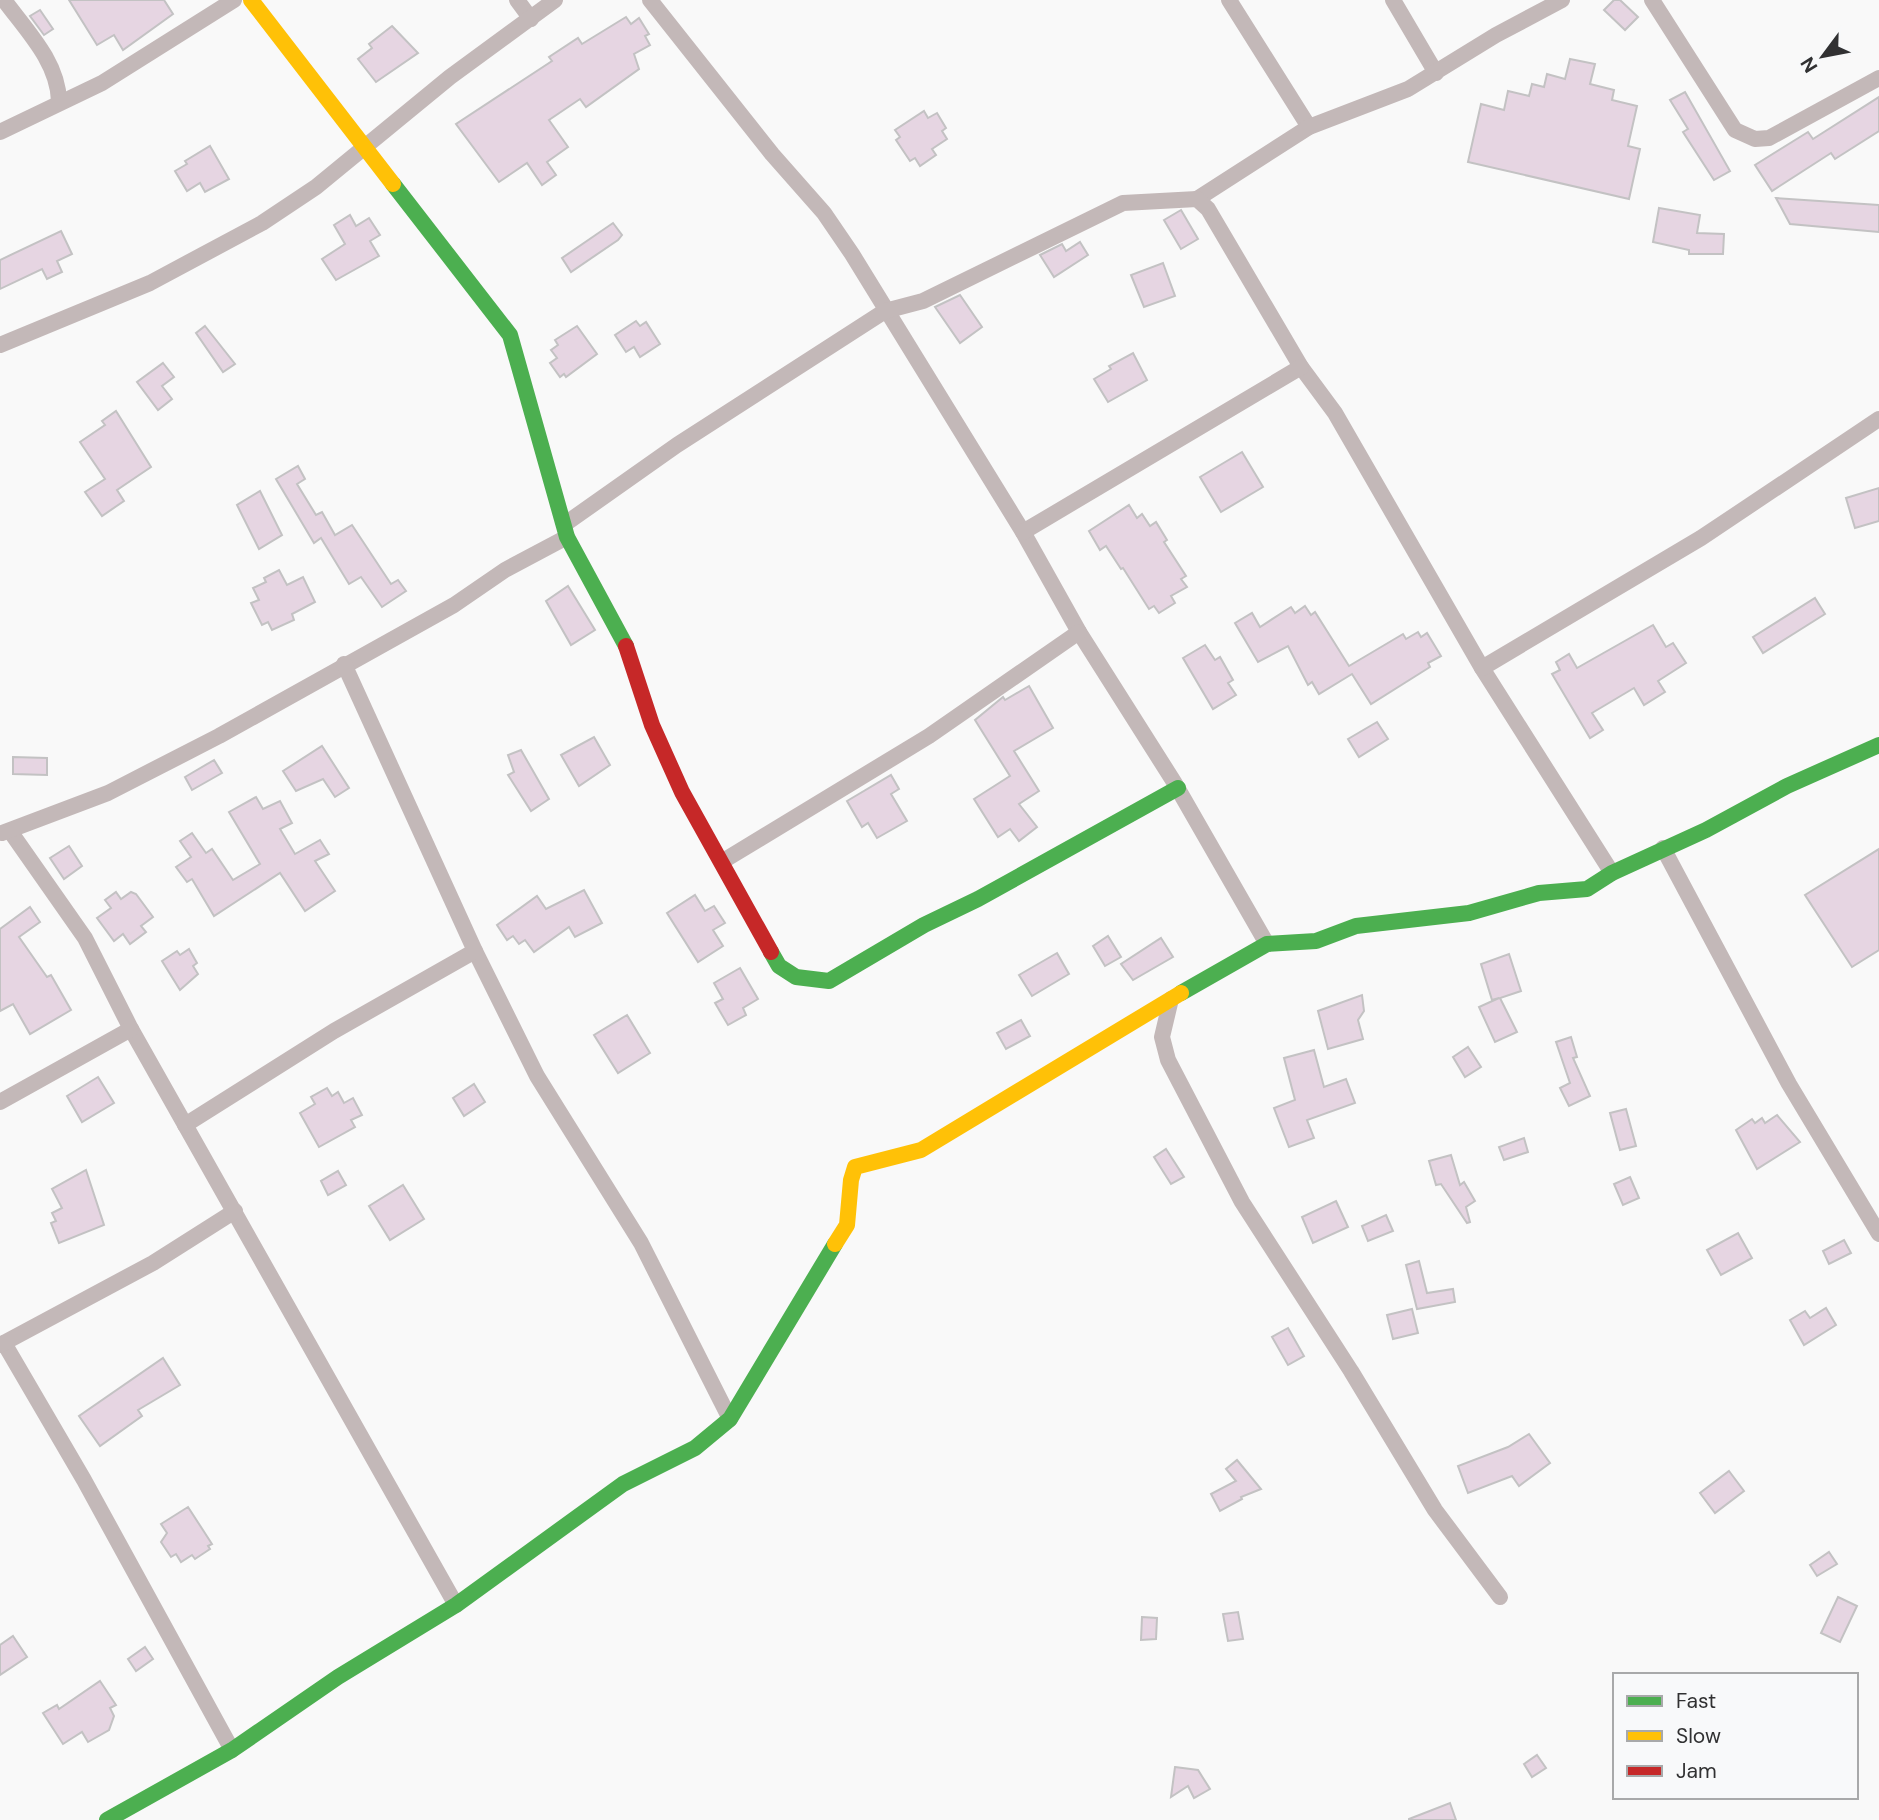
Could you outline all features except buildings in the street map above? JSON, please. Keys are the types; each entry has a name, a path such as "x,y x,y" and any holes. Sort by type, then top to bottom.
{"street":[{"path":"4,0 51,66 59,82 59,101"},
{"path":"0,132 113,77 234,0"},
{"path":"251,0 510,335 566,530 628,649 652,725 682,792 723,861 779,966 793,978 818,983 829,981 924,925 978,899 1178,788"},
{"path":"517,0 531,19"},
{"path":"0,345 150,283 251,229 316,187 364,146 555,0"},
{"path":"650,0 772,154 824,214 1023,531 1079,632 1178,788 1267,944"},
{"path":"1229,0 1309,127"},
{"path":"1393,0 1436,73"},
{"path":"456,1605 131,1029 85,938 5,832 108,793 219,736 454,605 566,530 677,444 885,311 929,298 1123,203 1197,199 1309,127 1392,96 1562,0"},
{"path":"1652,0 1722,112 1735,130 1744,136 1769,138 1879,78"},
{"path":"1197,199 1221,231 1301,368 1335,413 1482,668 1612,873"},
{"path":"1023,531 1301,368"},
{"path":"1482,668 1701,538 1879,419"},
{"path":"723,861 929,736 1079,632"},
{"path":"344,664 475,951 537,1076 641,1243 730,1419"},
{"path":"107,1820 232,1750 338,1677 456,1605 623,1484 695,1448 730,1419 847,1225 852,1207 851,1175 855,1167 921,1150 1096,1042 1267,944 1316,942 1356,926 1469,913 1539,893 1587,889 1612,873 1787,786 1879,745"},
{"path":"1663,848 1789,1084 1879,1234"},
{"path":"185,1125 334,1031 475,951"},
{"path":"1171,999 1163,1023 1164,1049 1242,1202 1351,1371 1435,1510 1500,1597"},
{"path":"0,1102 131,1029"},
{"path":"232,1750 84,1480 2,1344 153,1263 235,1211"}],"traffic: fast":[{"path":"393,184 510,335 567,537 626,646"},
{"path":"1181,993 1267,944 1316,941 1356,926 1469,913 1539,893 1587,889 1612,873 1706,830 1787,786 1879,745"},
{"path":"771,952 779,966 796,977 829,981 924,925 978,899 1178,788"},
{"path":"107,1820 232,1750 338,1677 456,1605 623,1484 695,1448 730,1419 835,1244"}],"traffic: slow":[{"path":"251,0 393,184"},
{"path":"835,1244 847,1225 851,1180 855,1167 921,1150 1181,993"}],"traffic: jam":[{"path":"626,646 652,725 682,792 771,952"}]}
